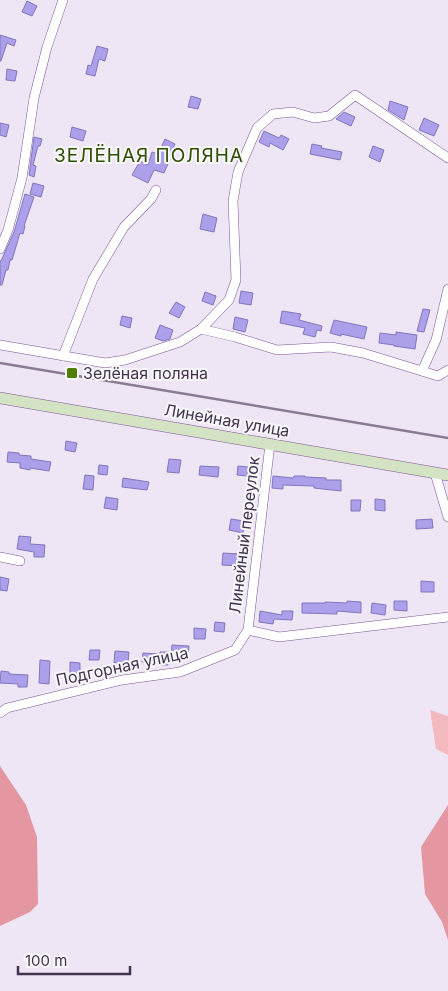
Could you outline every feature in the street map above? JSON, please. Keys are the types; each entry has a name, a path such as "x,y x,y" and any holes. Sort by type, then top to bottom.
{"street":[{"path":"0,249 8,230 22,178 34,98 47,47 62,0"},
{"path":"0,345 105,362 125,360 180,342 201,329 229,300 236,280 232,201 238,172 257,128 273,114 293,112 314,118 329,116 354,95 448,158"},
{"path":"64,356 92,279 124,227 151,199 156,190"},
{"path":"422,371 436,340 448,289"},
{"path":"201,329 235,336 277,350 331,347 363,353 438,376 448,370"},
{"name":"Линейная улица","path":"0,398 448,476"},
{"name":"Линейный переулок","path":"248,630 270,444"},
{"path":"435,473 448,517"},
{"path":"0,557 20,561"},
{"path":"248,630 279,637 448,617"},
{"name":"Подгорная улица","path":"0,713 7,708 122,680 180,672 235,650 248,630"}],"shaded area":[{"path":"430,710 448,716 448,755 436,749"},
{"path":"0,766 26,805 37,837 38,904 30,912 0,926"},
{"path":"448,805 448,940 442,922 425,894 421,847"}],"building":[{"path":"27,1 37,6 32,16 22,12"},
{"path":"0,35 16,40 14,46 7,43 1,61 0,61"},
{"path":"97,46 108,49 105,61 99,59 95,76 86,74 88,65 91,66"},
{"path":"7,69 17,71 15,81 6,80"},
{"path":"191,96 201,99 198,109 188,107"},
{"path":"390,101 408,107 404,120 388,110"},
{"path":"344,112 355,117 351,126 336,119"},
{"path":"424,118 439,125 434,136 419,130"},
{"path":"0,123 9,125 6,137 0,135"},
{"path":"72,127 86,131 83,141 70,137"},
{"path":"264,131 279,138 281,135 289,139 283,150 270,143 269,147 259,142"},
{"path":"34,137 42,139 33,165 36,166 34,177 29,175"},
{"path":"165,139 175,144 164,173 154,170 148,183 132,175 140,161 148,165 152,152 158,154"},
{"path":"312,144 322,146 321,148 342,152 340,160 310,154"},
{"path":"373,146 384,150 380,162 369,157"},
{"path":"33,183 44,186 41,197 30,194"},
{"path":"25,194 34,197 23,234 20,233 12,260 10,260 8,270 6,270 2,285 0,285 0,261 14,232"},
{"path":"203,214 217,218 214,232 200,229"},
{"path":"241,291 253,293 251,305 239,303"},
{"path":"205,292 216,296 213,305 202,301"},
{"path":"176,302 185,307 179,318 169,313"},
{"path":"423,309 430,310 424,332 417,331"},
{"path":"282,311 301,314 299,320 322,326 321,331 317,330 315,337 303,334 305,328 280,323"},
{"path":"122,316 132,318 130,328 120,325"},
{"path":"235,317 248,320 245,332 233,329"},
{"path":"334,320 367,327 364,339 330,333"},
{"path":"160,325 173,330 170,339 163,341 155,338"},
{"path":"396,332 417,335 415,349 379,343 380,333 396,335"},
{"path":"66,441 77,443 75,452 65,450"},
{"path":"8,452 31,456 31,459 51,462 49,471 20,468 20,463 7,462"},
{"path":"169,459 181,460 179,473 167,472"},
{"path":"99,465 108,466 107,475 98,474"},
{"path":"200,466 219,467 218,477 199,475"},
{"path":"238,466 248,467 247,476 237,475"},
{"path":"85,475 94,476 93,490 83,489"},
{"path":"273,476 293,478 294,476 305,476 326,478 326,480 341,480 341,491 314,488 314,486 283,485 283,489 272,488"},
{"path":"123,478 149,482 147,490 122,487"},
{"path":"106,497 118,499 117,510 104,508"},
{"path":"375,499 385,500 385,511 375,510"},
{"path":"351,500 361,500 360,511 351,511"},
{"path":"231,519 244,521 243,533 229,530"},
{"path":"432,519 433,528 416,529 416,520"},
{"path":"19,536 31,537 30,544 45,545 44,557 34,557 34,552 17,549"},
{"path":"223,553 240,554 239,566 222,565"},
{"path":"0,577 9,579 7,591 0,590"},
{"path":"421,581 434,582 434,592 421,592"},
{"path":"347,601 361,602 361,613 337,611 337,614 302,613 302,603 347,603"},
{"path":"394,601 407,601 407,611 394,610"},
{"path":"372,603 386,605 385,615 371,613"},
{"path":"260,611 282,615 282,611 293,611 292,620 274,619 273,624 259,622"},
{"path":"215,622 225,623 224,632 214,631"},
{"path":"194,628 206,629 205,639 194,639"},
{"path":"172,645 189,646 188,658 171,657"},
{"path":"90,650 100,650 99,660 89,660"},
{"path":"115,651 129,652 128,663 114,663"},
{"path":"160,652 169,652 168,665 142,662 143,653 160,654"},
{"path":"40,660 50,661 49,684 39,683"},
{"path":"70,662 80,663 80,675 70,674"},
{"path":"1,671 9,672 9,674 28,675 27,687 18,687 18,684 0,683"}],"railway":[{"path":"0,363 448,438"}],"place":[{"name":"Зелёная поляна","path":"72,373"}],"district":[{"name":"ЗЕЛЁНАЯ ПОЛЯНА","path":"149,155"}]}
